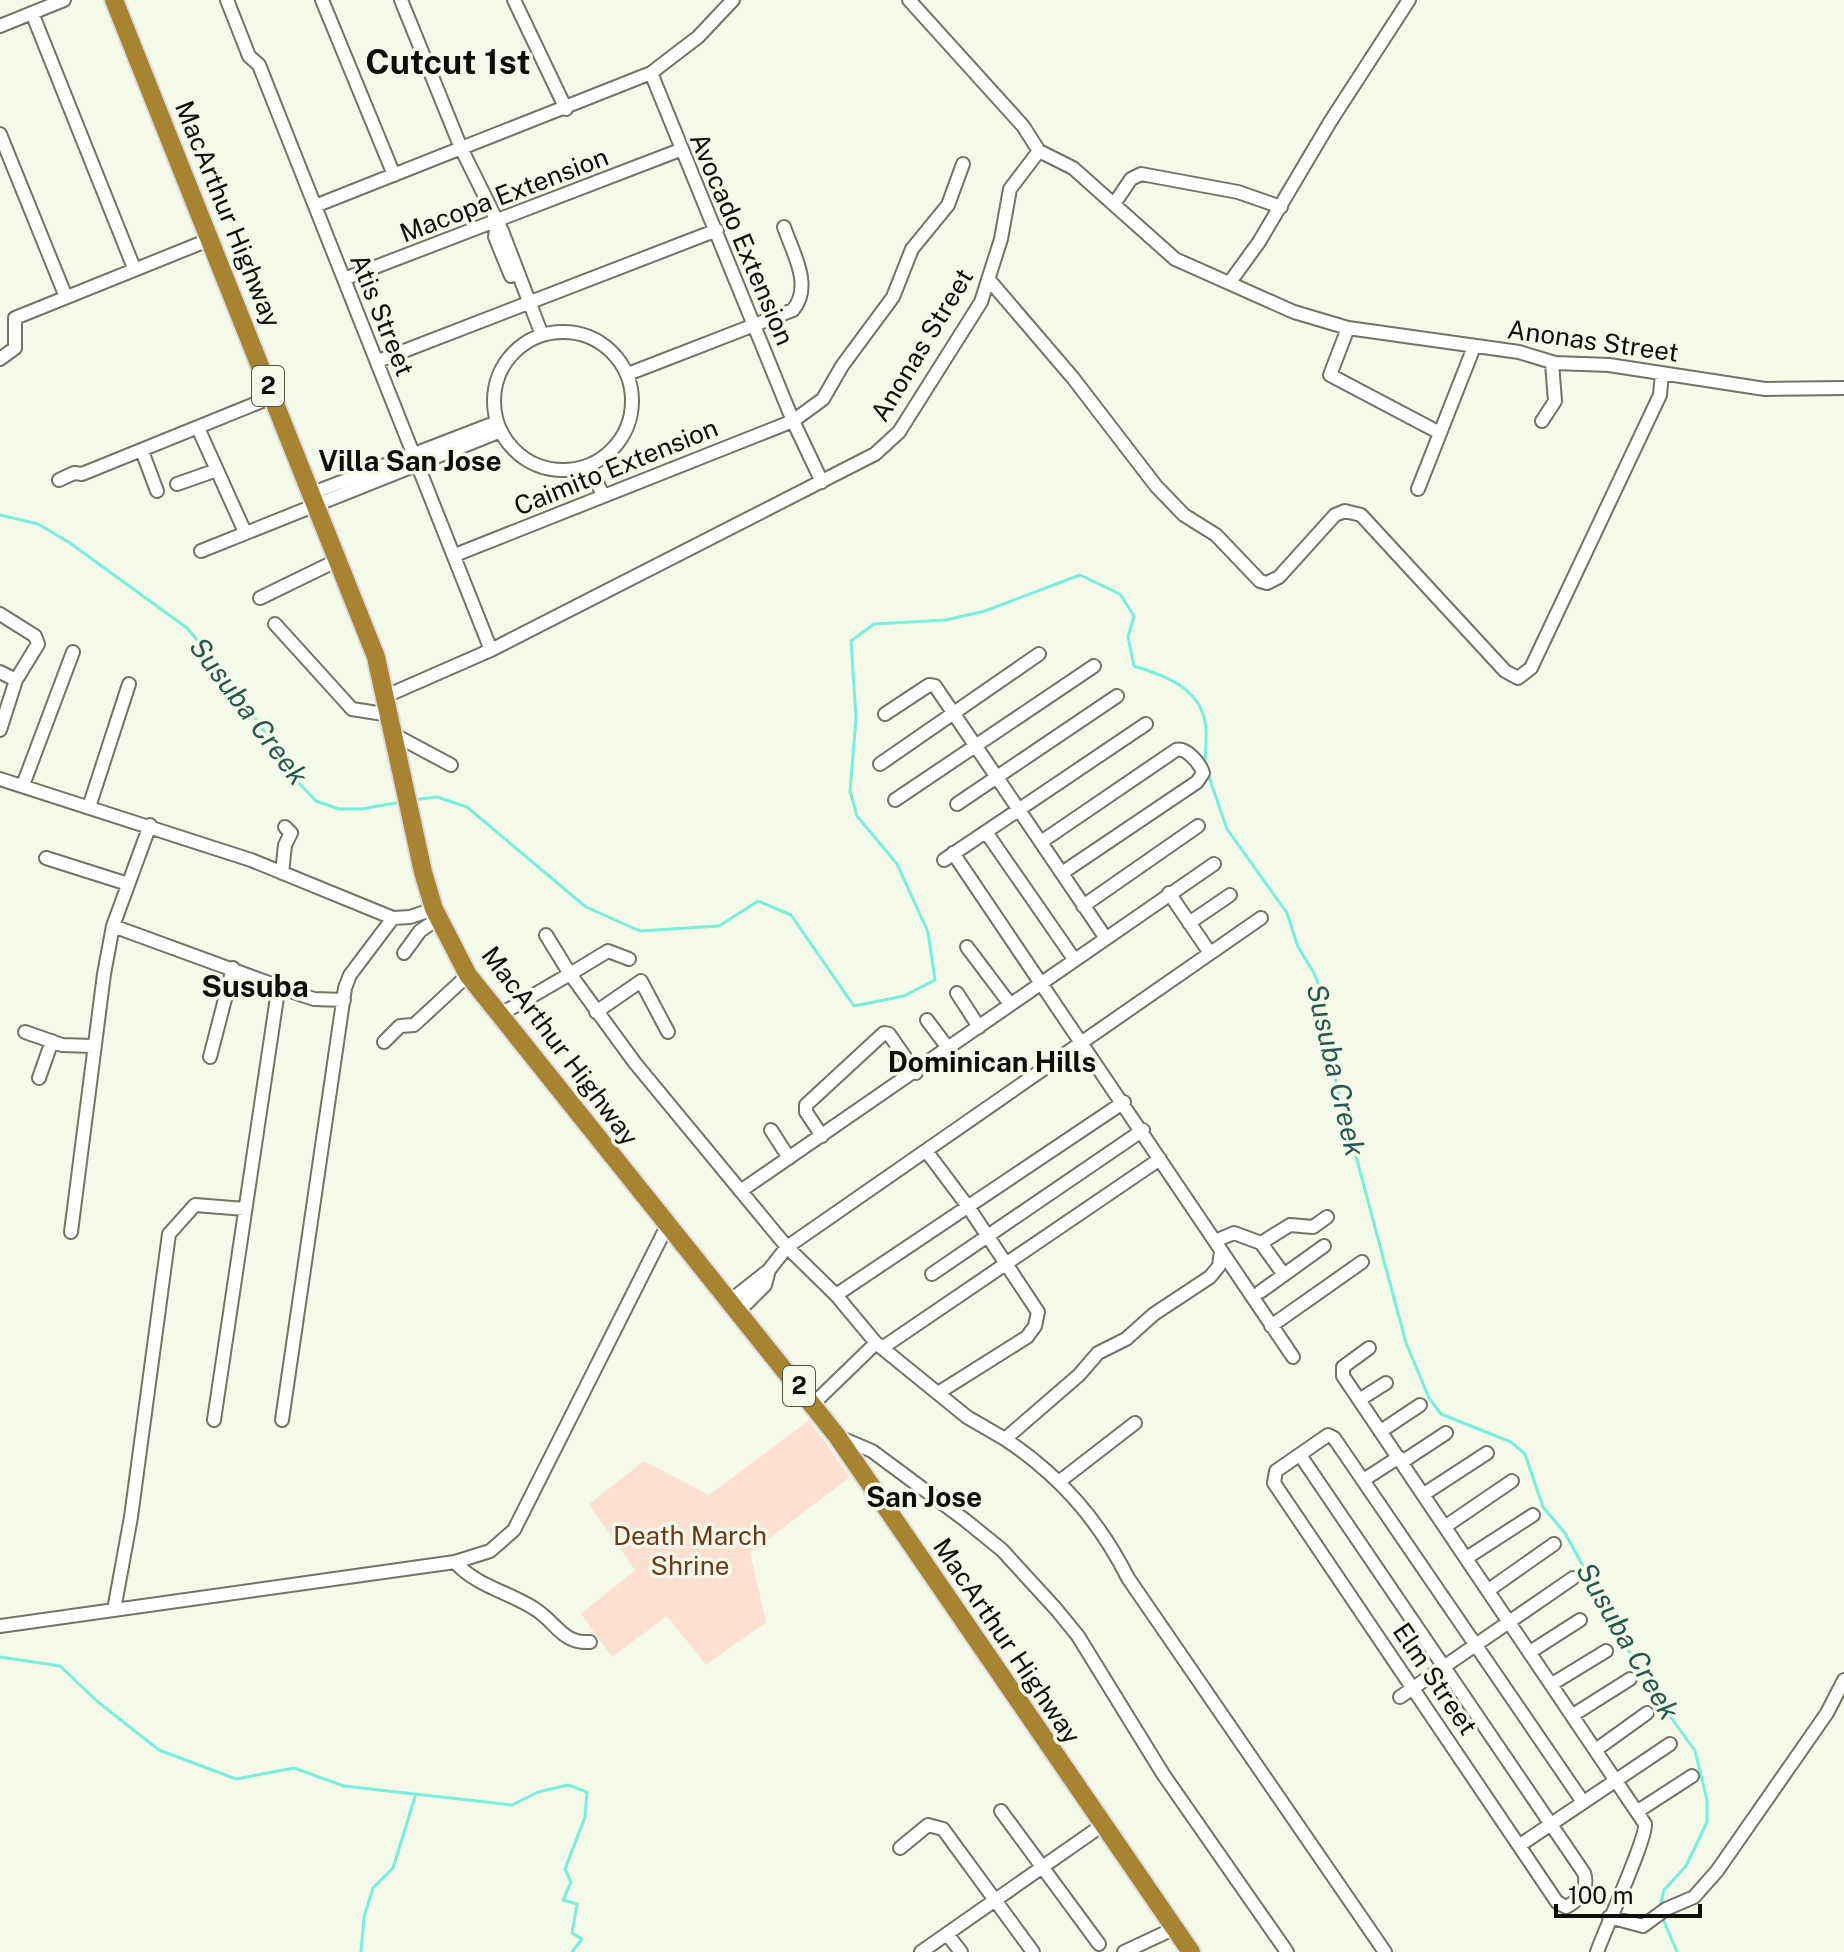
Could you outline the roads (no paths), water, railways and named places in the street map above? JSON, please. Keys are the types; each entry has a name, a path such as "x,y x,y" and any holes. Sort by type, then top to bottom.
{"highway":[{"name":"MacArthur Highway","path":"114,0 338,560 388,705 436,914 468,975 837,1436 1191,1952"}],"street":[{"path":"0,26 64,0"},
{"name":"Atis Street","path":"227,0 249,56 259,65 491,650"},
{"path":"322,0 394,175"},
{"path":"401,0 461,148 497,223 495,237 538,336"},
{"path":"514,0 566,109"},
{"path":"315,206 651,73 698,37 733,0"},
{"path":"909,0 1014,115 1039,151"},
{"path":"1230,282 1281,207 1409,0"},
{"path":"32,13 134,268"},
{"name":"Avocado Extension","path":"651,73 793,421 822,482"},
{"path":"0,134 66,297"},
{"name":"Macopa Extension","path":"344,279 497,223 680,150"},
{"name":"Anonas Street","path":"388,705 875,454 899,432 981,302 990,281 1010,189 1039,151 1073,168 1175,259 1294,312 1348,328 1541,357 1552,363 1566,361 1765,389 1844,388"},
{"name":"Caimito Extension","path":"455,555 793,421 823,399 842,366 893,297 912,249 948,205 963,164"},
{"path":"1114,204 1131,179 1141,174 1229,190 1281,207"},
{"path":"628,374 793,310 802,294 803,281 784,227"},
{"path":"378,361 717,230"},
{"path":"0,322 211,239"},
{"path":"990,281 1073,378 1156,486 1184,515 1216,535 1260,581 1267,583 1279,577 1335,515 1345,511 1361,515 1505,671 1518,678 1528,674 1605,517 1660,395 1662,373"},
{"path":"0,359 15,348 15,318"},
{"path":"1348,328 1330,375 1440,433"},
{"path":"563,331 583,334 602,342 617,356 628,374 632,406 623,438 608,455 589,466 568,471 546,469 526,460 499,426 496,385 504,366 517,349 538,336 563,331"},
{"path":"1418,489 1474,347"},
{"path":"1542,421 1555,401 1552,363"},
{"path":"59,480 142,451 272,397"},
{"path":"201,551 313,499 499,426"},
{"path":"198,428 244,530"},
{"path":"142,451 157,491"},
{"path":"589,466 603,495"},
{"path":"177,484 217,470"},
{"path":"260,598 338,560"},
{"path":"0,614 35,636 38,644 16,680 0,730"},
{"path":"275,624 352,709 388,705"},
{"path":"23,785 73,652"},
{"path":"880,764 1039,654"},
{"path":"895,800 1094,666"},
{"path":"0,672 16,680"},
{"path":"89,807 129,684"},
{"path":"885,714 929,685 935,686 1105,937"},
{"path":"957,804 1117,696"},
{"path":"1146,724 948,857 1083,1042 1293,1357"},
{"path":"393,734 451,765"},
{"path":"1041,842 1176,750 1185,751 1201,767 1203,773 1197,782 1062,873"},
{"path":"0,779 150,825 393,918 436,914"},
{"path":"71,1232 93,1046 113,926 150,825"},
{"path":"1083,906 1198,826"},
{"path":"282,873 285,845 291,833 285,827"},
{"path":"986,832 1074,959"},
{"path":"46,858 128,884"},
{"path":"742,1190 916,1073 1105,937 1214,864"},
{"path":"1169,893 1210,953"},
{"path":"1189,923 1230,895"},
{"path":"404,953 436,914"},
{"path":"282,1420 344,1000 350,975 393,918"},
{"path":"735,1305 765,1285 769,1270 787,1247 1261,918"},
{"path":"113,926 314,999 344,1000"},
{"path":"546,935 596,1012 787,1247 836,1295 879,1346 967,1417 1048,1468 1060,1481 1101,1532 1128,1578 1385,1952"},
{"path":"967,947 1010,1004"},
{"path":"501,1014 608,951 629,959"},
{"path":"210,1057 233,968"},
{"path":"384,1042 400,1026 414,1025 468,975"},
{"path":"596,1012 641,981 668,1032"},
{"path":"214,1420 279,984"},
{"path":"957,993 979,1027"},
{"path":"927,1020 948,1048"},
{"path":"25,1032 77,1047 93,1046"},
{"path":"822,1136 806,1112 806,1105 884,1033 889,1034 916,1073"},
{"path":"39,1078 52,1041"},
{"path":"836,1295 1124,1102"},
{"path":"771,1130 789,1158"},
{"path":"932,1274 1143,1130"},
{"path":"927,1152 1036,1308 1035,1326 1027,1337 938,1393"},
{"path":"812,1405 879,1346 1007,1265 1160,1159"},
{"path":"114,1610 131,1517 169,1234 195,1205 245,1209"},
{"path":"1261,1243 1290,1225 1313,1227 1327,1217"},
{"path":"0,1626 388,1574 455,1562 490,1551 514,1530 667,1226"},
{"path":"1218,1246 1234,1233 1261,1243 1284,1275"},
{"path":"1005,1439 1079,1375 1098,1353 1126,1339 1154,1314 1210,1277 1219,1266 1218,1246"},
{"path":"1260,1292 1324,1246"},
{"path":"1271,1326 1362,1262"},
{"path":"1369,1348 1342,1371 1645,1824 1645,1837 1609,1917 1597,1952"},
{"path":"1359,1400 1386,1383"},
{"path":"1381,1431 1420,1405"},
{"path":"1060,1481 1135,1423"},
{"path":"1365,1479 1446,1433"},
{"path":"837,1436 872,1451 965,1520 1002,1550 1046,1598 1078,1636 1163,1774 1287,1952"},
{"path":"1551,1824 1300,1455 1331,1436 1365,1479 1583,1802"},
{"path":"1424,1494 1487,1453"},
{"name":"Elm Street","path":"1300,1455 1276,1471 1274,1483 1557,1902 1566,1907 1578,1900 1586,1878 1551,1824"},
{"path":"1446,1526 1512,1481"},
{"path":"1468,1557 1533,1515"},
{"path":"1490,1589 1554,1544"},
{"path":"455,1562 465,1574 546,1616 565,1638 578,1643 590,1642"},
{"path":"1400,1697 1573,1578"},
{"path":"1530,1652 1580,1620"},
{"path":"1552,1684 1606,1651"},
{"path":"1573,1715 1630,1679"},
{"path":"1609,1917 1643,1926 1700,1892 1827,1713 1844,1680"},
{"path":"1597,1749 1647,1713"},
{"path":"1520,1845 1670,1744"},
{"path":"1638,1811 1692,1776"},
{"path":"1001,1811 1099,1944"},
{"path":"921,1952 1104,1824"},
{"path":"900,1848 922,1827 936,1825 958,1846 1033,1952"},
{"path":"1124,1952 1173,1929"},
{"path":"947,1934 961,1952"}],"waterway":[{"name":"Susuba Creek","path":"0,515 38,524 70,543 187,628 228,677 297,781 316,801 339,809 362,809 401,802"},
{"name":"Susuba Creek","path":"412,800 437,797 467,807 586,907 640,931 719,926 758,901 791,915 854,1006 904,996 935,980 928,932 897,864 857,816 850,791 856,718 851,641 874,624 946,620 985,611 1080,575 1120,594 1134,616 1128,637 1134,666 1168,678 1188,691 1195,700 1205,722 1206,767"},
{"name":"Susuba Creek","path":"1208,774 1227,829 1287,913 1298,947 1314,973 1323,996 1324,1037 1406,1343 1429,1398 1441,1414 1511,1442 1525,1454 1543,1507 1565,1533 1645,1681 1695,1751 1707,1800 1707,1822 1686,1866 1664,1890 1660,1907"},
{"path":"0,1657 60,1666 98,1702 159,1750 236,1779 294,1768 344,1786 512,1805 538,1792 568,1785 587,1792 585,1817 565,1869 571,1882 563,1900 577,1904 572,1933 582,1939 572,1952"},
{"path":"361,1952 364,1917 373,1888 393,1868 415,1797"},
{"name":"Susuba Creek","path":"1663,1919 1677,1952"}],"district":[{"name":"Cutcut 1st","path":"448,62"},
{"name":"Villa San Jose","path":"410,461"},
{"name":"Susuba","path":"255,987"},
{"name":"Dominican Hills","path":"992,1062"},
{"name":"San Jose","path":"924,1497"}],"park label":[{"name":"Death March Shrine","path":"690,1551"}]}
